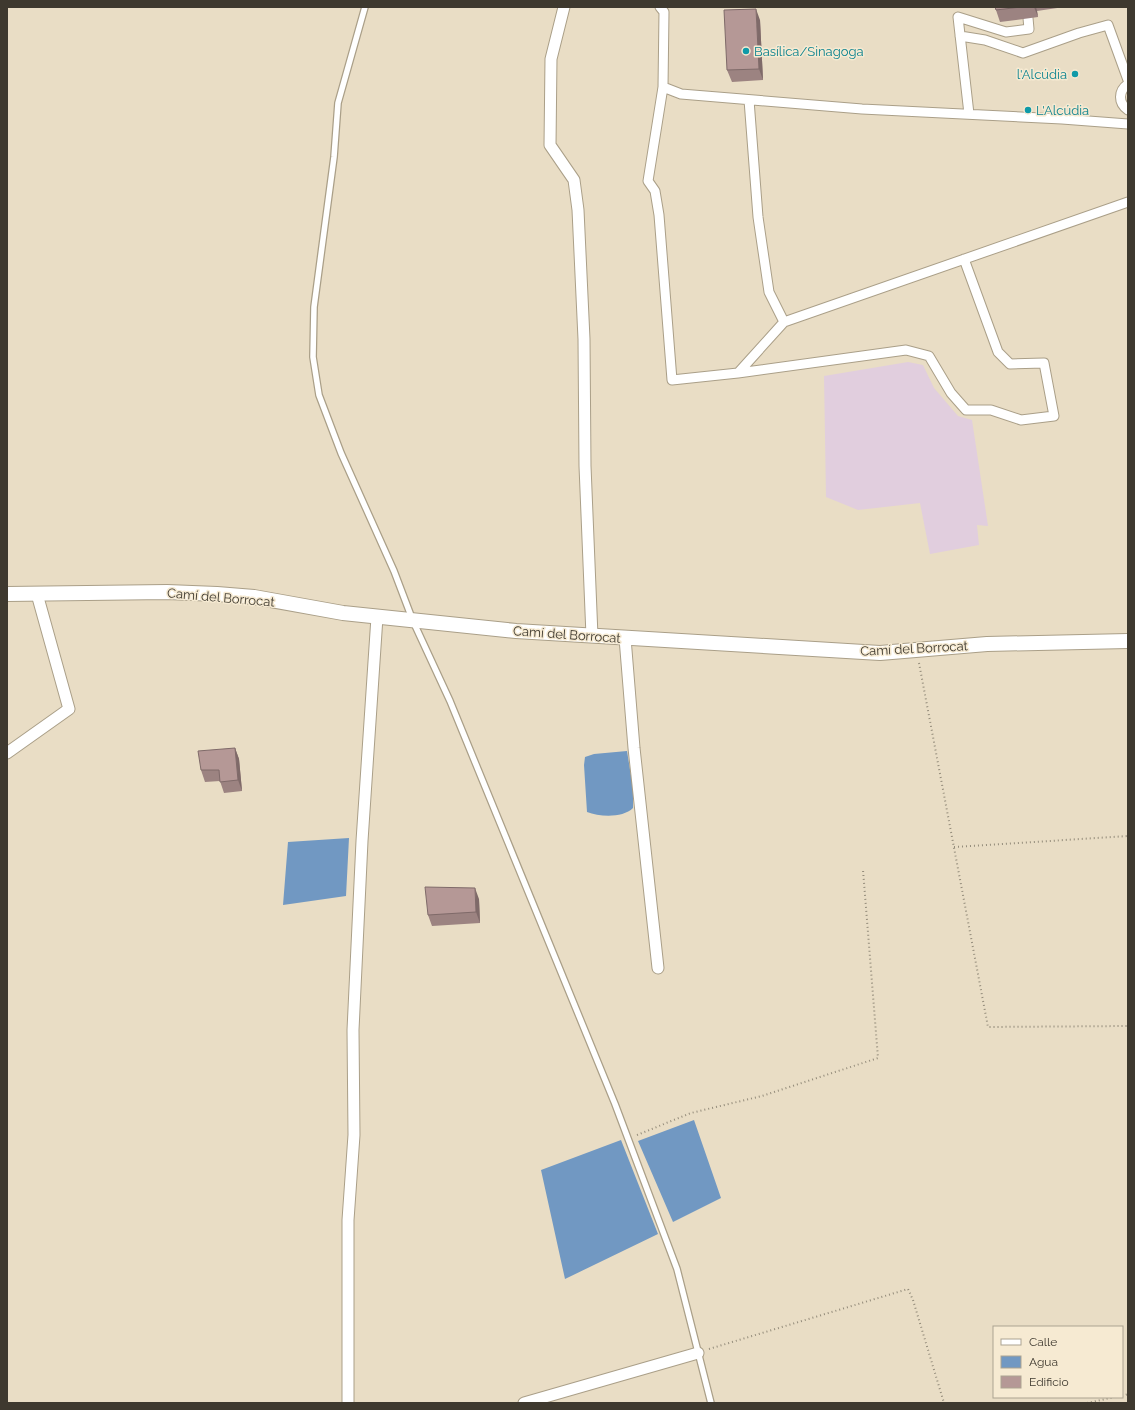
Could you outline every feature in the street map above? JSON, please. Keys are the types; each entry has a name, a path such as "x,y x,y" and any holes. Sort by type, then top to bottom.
{"street":[{"path":"564,7 551,59 550,145 574,180 578,210 584,339 585,466 592,636"},
{"path":"660,7 664,12 663,87 648,181 655,191 659,215 672,380 738,373 906,350 929,356 951,393 966,410 992,410 1021,420 1054,416 1044,363 1010,364 998,352 964,259"},
{"path":"969,114 958,17 1006,32 1030,29 1028,18"},
{"path":"960,36 985,40 1023,54 1079,33 1108,25 1128,80"},
{"path":"1128,84 1122,90 1120,95 1122,105 1128,110"},
{"path":"663,87 680,94 862,109 1062,119 1128,124"},
{"path":"749,100 758,217 769,292 784,322"},
{"path":"738,373 784,322 1128,202"},
{"name":"Camí del Borrocat","path":"7,594 167,592 217,594 254,597 343,613 516,631 880,653 987,644 1128,641"},
{"path":"7,753 69,708 37,594"},
{"path":"348,1403 348,1220 354,1135 353,1030 362,841 377,617"},
{"path":"625,638 634,748 658,968"},
{"path":"524,1403 698,1353"}],"lane":[{"path":"365,7 338,103 334,158 314,308 313,357 319,395 341,453 394,571 413,621 450,701 615,1104 677,1268 711,1403"}],"path":[{"path":"917,650 988,1027 1128,1026"},
{"path":"954,847 1128,836"},
{"path":"628,1139 691,1113 762,1096 878,1058 863,870"},
{"path":"698,1353 908,1289 914,1300 944,1403"},
{"path":"1087,1403 1110,1398"}],"shaded area":[{"path":"908,362 923,365 934,388 958,416 972,420 988,526 977,525 979,545 930,554 920,503 858,510 826,497 824,376"}],"water":[{"path":"627,751 633,788 633,808 623,814 611,816 587,812 584,765 585,757 594,754"},
{"path":"349,838 346,896 283,905 288,842"},
{"path":"694,1120 721,1198 673,1222 638,1141"},
{"path":"621,1140 658,1234 565,1279 541,1170"}],"building":[{"path":"995,7 1021,7 996,10"},
{"name":"Basílica/Sinagoga","path":"756,9 759,69 727,70 724,10"},
{"path":"235,748 238,780 220,782 219,770 201,770 198,751"},
{"path":"425,887 475,888 476,912 428,915"}],"place":[{"name":"Basílica/Sinagoga","path":"746,51"},
{"name":"l'Alcúdia","path":"1075,74"},
{"name":"L'Alcúdia","path":"1028,110"}]}
